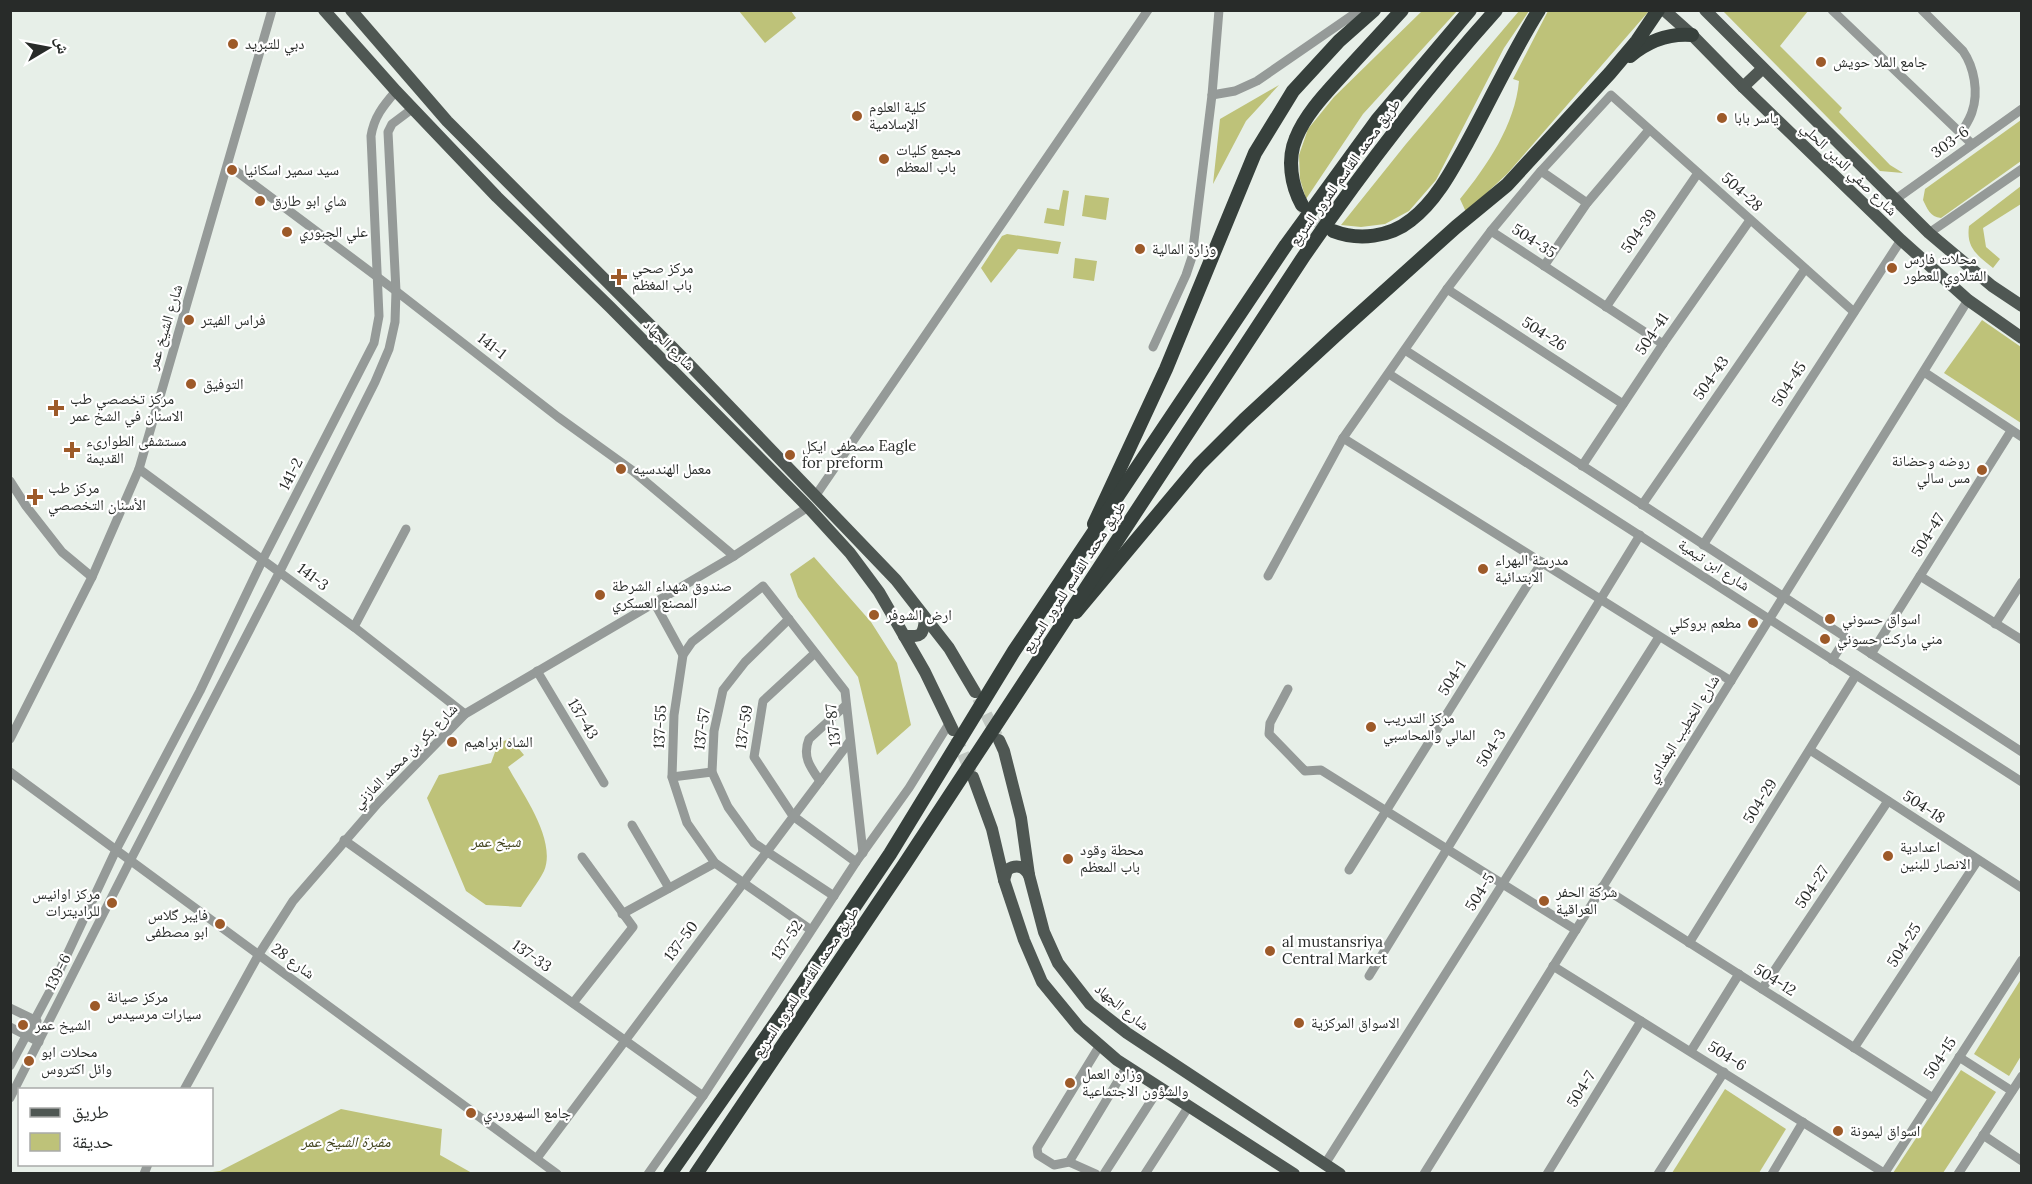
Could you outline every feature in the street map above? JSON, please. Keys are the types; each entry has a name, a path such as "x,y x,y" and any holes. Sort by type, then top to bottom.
{"highway":[{"path":"1079,554 1126,458 1161,379 1255,153 1293,91 1339,41 1374,10"},
{"path":"1302,205 1292,178 1291,160 1295,140 1304,122 1328,91 1402,10"},
{"name":"طريق محمد القاسم للمرور السريع","path":"670,1173 784,1011 890,854 1014,651 1304,219 1377,120 1470,10"},
{"name":"طريق محمد القاسم للمرور السريع","path":"696,1173 803,1016 1057,634 1256,328 1343,200 1396,129 1496,10"},
{"path":"1334,231 1361,237 1398,229 1412,220 1429,203 1455,165 1539,10"},
{"path":"1057,634 1199,465 1336,335 1456,227 1507,185 1610,73 1637,41 1658,10"},
{"path":"1610,73 1636,51 1653,41 1667,35 1692,35"}],"main road":[{"name":"شارع الجهاد","path":"324,10 412,109 497,197 610,307 808,507 850,553 879,591 951,726"},
{"name":"شارع الجهاد","path":"351,10 447,122 816,495 896,580 949,648 975,692"},
{"name":"شارع صفي الدين الحلي","path":"1664,10 1901,240 1968,300 2022,338"},
{"name":"شارع صفي الدين الحلي","path":"1705,10 1929,233 1992,286 2022,306"},
{"path":"1743,87 1762,69"},
{"path":"610,307 618,294"},
{"path":"904,636 913,637 921,634 925,619"},
{"name":"شارع الجهاد","path":"999,740 1004,751 1021,818 1029,875 1044,932 1058,963 1090,1004 1127,1033 1340,1173"},
{"path":"973,777 992,829 1004,880 1024,940 1042,982 1079,1027 1100,1046 1160,1088 1294,1173"},
{"path":"1004,880 1007,870 1016,866 1023,867 1029,875"}],"street":[{"name":"شارع الشيخ عمر","path":"10,739 92,577 139,469 273,10"},
{"path":"816,495 1148,10"},
{"path":"1153,347 1192,257 1212,95 1219,10"},
{"path":"1212,95 1235,92 1257,81 1359,10"},
{"path":"1832,10 1972,144"},
{"path":"1922,10 1969,59 1975,95 1972,114 1961,133"},
{"name":"141-2","path":"116,850 200,691 263,559 374,343 379,316 371,136 378,111 396,91"},
{"name":"504-28","path":"1541,171 1611,95 1854,312"},
{"path":"131,859 280,571 375,382 389,349 395,322 396,291 388,132 392,124 412,109"},
{"name":"303-6","path":"1896,199 2022,109"},
{"path":"1544,266 1587,203 1649,130"},
{"name":"141-1","path":"228,165 396,291 558,417 633,471 734,556"},
{"path":"1929,233 2022,169"},
{"path":"1491,231 1541,171 1587,203"},
{"name":"504-39","path":"1606,307 1698,173"},
{"name":"504-41","path":"1582,466 1663,344 1750,220"},
{"name":"504-35","path":"1268,576 1344,438 1491,231 1663,344"},
{"name":"504-45","path":"1703,545 1901,240"},
{"name":"504-43","path":"1642,505 1805,269"},
{"name":"504-26","path":"1448,289 1623,404"},
{"name":"شارع الخطيب البغدادي","path":"1424,1173 1968,300"},
{"name":"شارع ابن تيمية","path":"1405,350 2022,752"},
{"path":"1924,372 2011,432 2022,437"},
{"name":"شارع ابن تيمية","path":"1389,374 2022,782"},
{"name":"504-47","path":"1871,654 2011,432"},
{"path":"1344,438 1731,681"},
{"name":"141-3","path":"139,469 280,571 465,714"},
{"path":"10,481 26,506 63,552 92,577"},
{"name":"شارع بكر بن محمد المازني","path":"185,1088 259,954 293,901 378,803 465,714 734,556 808,507"},
{"path":"354,627 406,529"},
{"name":"504-3","path":"1369,976 1640,535"},
{"name":"504-1","path":"1349,870 1542,562"},
{"path":"1920,576 2022,640"},
{"path":"1995,624 2022,582"},
{"name":"137-87","path":"683,655 692,642 763,586 844,691 863,853"},
{"path":"654,602 683,655"},
{"name":"137-57","path":"789,619 745,662 723,690 714,731 712,772 728,807 754,843 834,896"},
{"name":"504-5","path":"1325,1164 1659,637"},
{"path":"1832,660 1846,638"},
{"name":"137-59","path":"793,816 754,757 763,701 815,653"},
{"name":"137-55","path":"683,655 674,716 672,777 687,823 715,863 811,930"},
{"name":"137-43","path":"537,670 604,783"},
{"name":"504-29","path":"1689,943 1856,675"},
{"path":"1288,689 1269,728 1269,734 1305,771 1322,770 1576,930"},
{"path":"820,781 806,757 808,739 846,705"},
{"name":"137-52","path":"648,1173 703,1096 856,862 951,726"},
{"name":"137-50","path":"537,1158 850,741"},
{"name":"504-18","path":"1809,750 2022,888"},
{"name":"شارع 28","path":"10,772 557,1173"},
{"path":"672,777 712,772"},
{"name":"504-27","path":"1762,989 1888,801"},
{"path":"793,816 856,862"},
{"path":"632,825 669,888"},
{"name":"137-33","path":"344,840 703,1096"},
{"name":"139-6","path":"10,1066 50,991 116,850"},
{"path":"573,1003 633,927 582,857"},
{"name":"139-6","path":"10,1098 131,859"},
{"name":"504-25","path":"1854,1048 1978,860"},
{"path":"622,914 715,863"},
{"name":"504-12","path":"1602,887 1932,1098"},
{"name":"504-15","path":"1884,1173 2022,960"},
{"name":"504-6","path":"1553,966 1884,1173"},
{"path":"1691,1052 1739,974"},
{"path":"10,1008 47,1027"},
{"name":"504-7","path":"1546,1173 1641,1020"},
{"path":"10,1027 39,1042"},
{"path":"1096,1173 1069,1162 1054,1165 1038,1155 1037,1148 1100,1046"},
{"path":"1959,1057 2012,1091"},
{"path":"1069,1162 1127,1066"},
{"path":"1658,1173 1724,1072"},
{"path":"1958,1173 2022,1076"},
{"path":"1104,1173 1160,1088"},
{"path":"1145,1173 1189,1106"},
{"path":"1772,1173 1803,1122"},
{"path":"1983,1135 2022,1161"}],"green space":[{"path":"739,11 791,11 796,18 765,43"},
{"path":"1422,11 1457,11 1363,114 1306,199 1300,179 1299,155 1308,129 1334,97"},
{"path":"1519,11 1529,11 1504,48 1436,180 1409,211 1385,224 1361,227 1341,225 1406,144"},
{"path":"1548,11 1649,11 1507,174 1466,212 1460,199 1480,173 1506,129 1519,81 1513,79"},
{"path":"1723,11 1808,11 1780,46 1842,108 1839,112 1890,165 1903,173 1880,171"},
{"path":"1279,85 1246,121 1213,184 1220,119"},
{"path":"2021,120 2021,161 1941,218 1932,214 1923,200 1925,189"},
{"path":"2021,186 2021,204 1983,228 1986,247 2000,259 1993,268 1971,246 1969,226"},
{"path":"1063,190 1069,191 1064,226 1044,223 1047,208 1059,210"},
{"path":"1085,195 1109,198 1106,220 1082,216"},
{"path":"1007,234 1061,242 1058,254 1018,249 991,283 981,268 1002,236"},
{"path":"1075,258 1097,261 1094,281 1073,278"},
{"path":"1982,320 2021,347 2021,423 1944,373"},
{"path":"814,557 871,622 897,663 911,725 877,755 858,677 798,597 790,574"},
{"name":"شيخ عمر","path":"510,738 524,755 508,767 542,831 547,859 544,871 521,907 486,905 466,891 427,798 439,775 491,763 498,744"},
{"path":"2021,979 2021,1056 2009,1076 1974,1054"},
{"path":"1961,1070 1996,1092 1943,1173 1893,1173"},
{"path":"1725,1089 1786,1129 1759,1173 1672,1173"},
{"name":"مقبرة الشيخ عمر","path":"341,1109 442,1129 440,1155 472,1173 205,1173 220,1171"}],"tunnel":[{"path":"1302,205 1313,218 1333,231"},
{"path":"978,698 997,736"},
{"path":"956,737 971,773"}],"place":[{"name":"دبي للتبريد","path":"233,44"},
{"name":"جامع الملا حويش","path":"1821,62"},
{"name":"كلية العلوم الإسلامية","path":"857,116"},
{"name":"ياسر بابا","path":"1722,118"},
{"name":"مجمع كليات باب المعظم","path":"884,159"},
{"name":"سيد سمير اسكانيا","path":"232,170"},
{"name":"شاي ابو طارق","path":"260,201"},
{"name":"علي الجبوري","path":"287,232"},
{"name":"وزارة المالية","path":"1140,249"},
{"name":"محلات فارس الفتلاوي للعطور","path":"1892,268"},
{"name":"مركز صحي باب المغظم","path":"619,277"},
{"name":"فراس الفيتر","path":"189,320"},
{"name":"التوفيق","path":"191,384"},
{"name":"مركز تخصصي طب الاسنان في الشخ عمر","path":"56,408"},
{"name":"مستشفى الطوارىء القديمة","path":"72,450"},
{"name":"مصطفى ايكل Eagle for preform","path":"790,455"},
{"name":"معمل الهندسيه","path":"621,469"},
{"name":"روضه وحضانة مس سالي","path":"1982,470"},
{"name":"مركز طب الأسنان التخصصي","path":"35,497"},
{"name":"مدرسة البهراء الابتدائية","path":"1483,569"},
{"name":"صندوق شهداء الشرطة المصنع العسكري","path":"600,595"},
{"name":"ارض الشوفر","path":"874,615"},
{"name":"اسواق حسوني","path":"1830,619"},
{"name":"مطعم بروكلي","path":"1753,623"},
{"name":"مني ماركت حسوني","path":"1825,639"},
{"name":"مركز التدريب المالي والمحاسبي","path":"1371,727"},
{"name":"الشاه ابراهيم","path":"452,742"},
{"name":"اعدادية الانصار للبنين","path":"1888,856"},
{"name":"محطة وقود باب المعظم","path":"1068,859"},
{"name":"شركة الحفر العراقية","path":"1544,901"},
{"name":"مركز اوانيس للراديترات","path":"112,903"},
{"name":"فايبر گلاس ابو مصطفى","path":"220,924"},
{"name":"al mustansriya Central Market","path":"1270,951"},
{"name":"مركز صيانة سيارات مرسيدس","path":"95,1006"},
{"name":"الاسواق المركزية","path":"1299,1023"},
{"name":"الشيخ عمر","path":"23,1025"},
{"name":"محلات ابو وائل اكتروس","path":"29,1061"},
{"name":"وزاره العمل والشؤون الاجتماعية","path":"1070,1083"},
{"name":"جامع السهروردي","path":"471,1113"},
{"name":"اسواق ليمونة","path":"1838,1131"}]}
